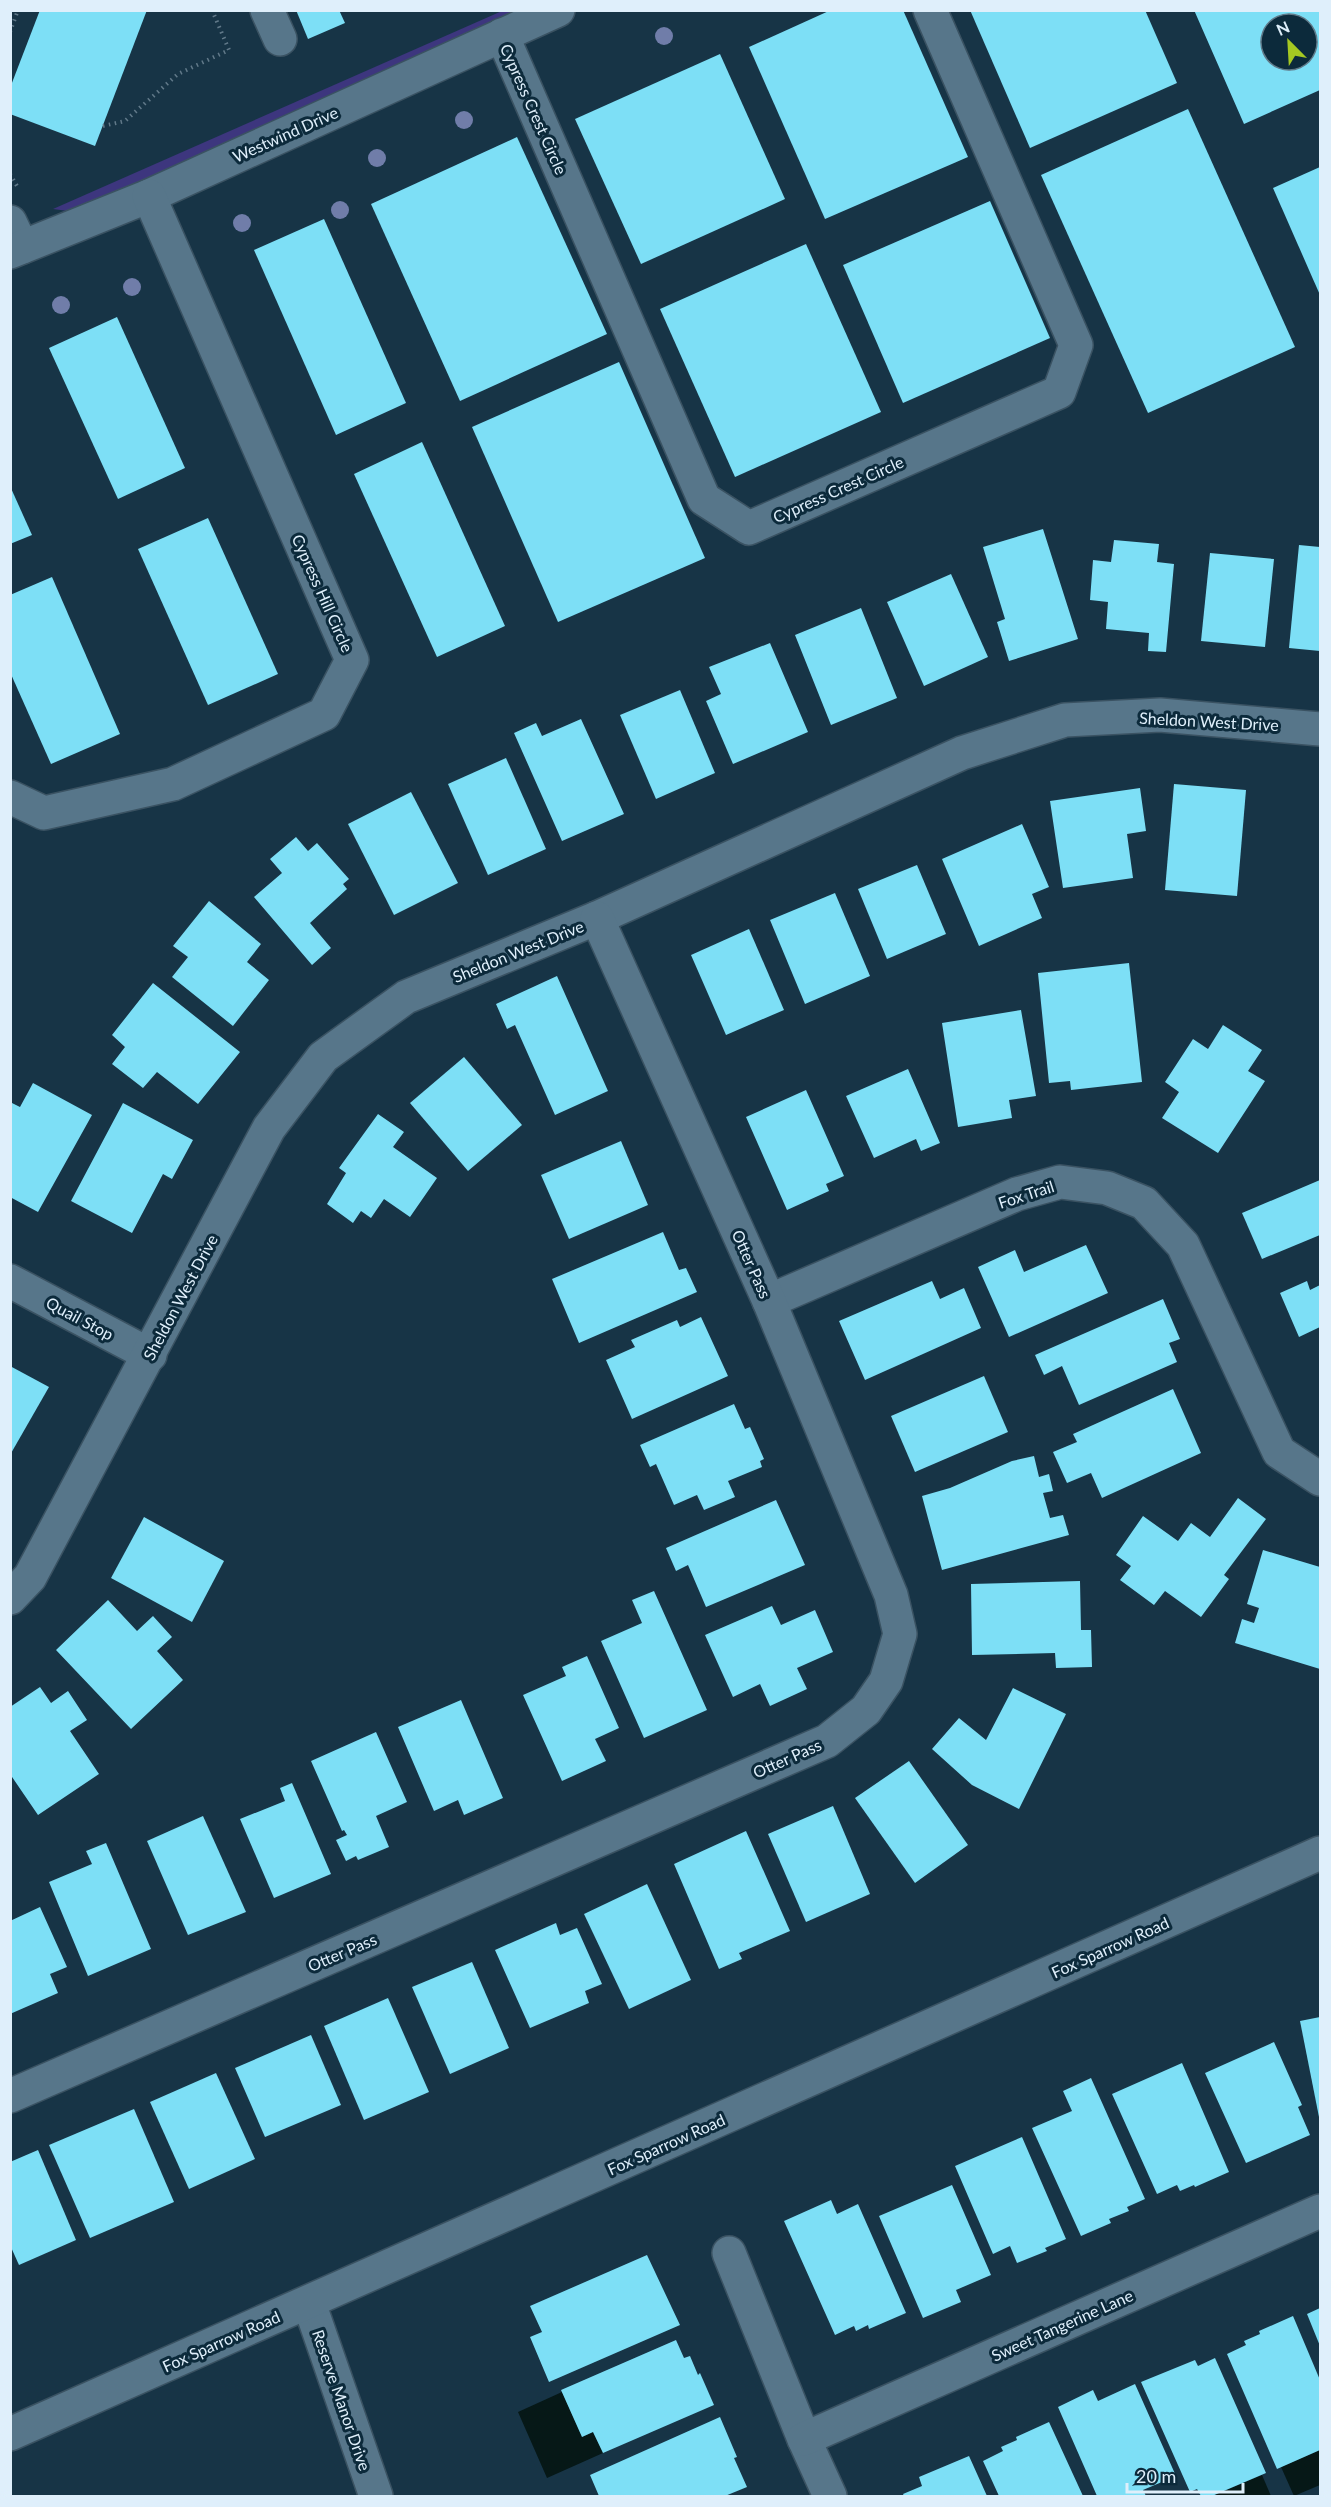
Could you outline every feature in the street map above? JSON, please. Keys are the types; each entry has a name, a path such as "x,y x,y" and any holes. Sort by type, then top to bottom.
{"street":[{"name":"Westwind Drive","path":"14,240 149,196 558,10"},
{"name":"Cypress Crest Circle","path":"502,35 704,499 749,528 1059,392 1076,345 930,10"},
{"name":"Cypress Hill Circle","path":"10,797 44,813 173,784 324,714 352,660 149,196"},
{"name":"Sheldon West Drive","path":"10,1598 30,1576 150,1355 269,1128 323,1057 406,997 597,918 962,753 1065,720 1160,715 1320,729"},
{"name":"Otter Pass","path":"10,2096 827,1741 866,1710 886,1681 900,1635 891,1596 769,1301 597,918"},
{"name":"Fox Trail","path":"769,1301 1017,1194 1060,1182 1107,1188 1144,1203 1183,1245 1279,1452 1320,1479"},
{"name":"Quail Stop","path":"10,1281 150,1355"},
{"name":"Fox Sparrow Road","path":"10,2434 1320,1853"},
{"name":"Sweet Tangerine Lane","path":"804,2439 1320,2211"},
{"path":"729,2253 804,2439 830,2496"},
{"name":"Reserve Manor Drive","path":"309,2303 376,2496"}],"path":[{"path":"10,32 18,10"},
{"path":"103,126 125,122 178,74 229,50 212,10"}],"shaded area":[{"path":"502,11 525,11 86,206 68,211 53,209"},
{"path":"562,2392 582,2437 593,2432 603,2453 547,2478 518,2412"},
{"path":"1320,2450 1320,2485 1294,2496 1281,2467"},
{"path":"1262,2475 1271,2496 1212,2496"}],"building":[{"path":"40,10 147,10 95,146 10,114 10,88"},
{"path":"296,10 339,10 345,23 308,39"},
{"path":"831,10 903,10 968,157 825,219 749,47"},
{"path":"970,10 1145,10 1177,83 1030,148"},
{"path":"1194,10 1320,10 1320,90 1244,124"},
{"path":"720,54 785,199 641,264 575,119"},
{"path":"1188,109 1295,347 1148,413 1041,175"},
{"path":"517,137 607,334 460,401 371,204"},
{"path":"1320,167 1320,295 1273,188"},
{"path":"990,201 1050,338 903,403 843,265"},
{"path":"324,219 406,403 336,435 254,250"},
{"path":"806,244 881,412 735,477 660,309"},
{"path":"117,317 185,468 118,499 49,348"},
{"path":"619,362 705,558 558,622 472,427"},
{"path":"422,442 505,626 437,657 354,474"},
{"path":"10,486 32,535 10,544"},
{"path":"208,518 278,674 208,705 138,549"},
{"path":"1043,529 1078,639 1009,661 997,622 1005,619 983,547"},
{"path":"1114,540 1159,544 1157,562 1174,564 1166,652 1148,651 1149,633 1106,629 1108,602 1090,600 1093,560 1111,562"},
{"path":"1299,545 1320,547 1320,651 1289,648"},
{"path":"1210,553 1274,559 1265,647 1201,641"},
{"path":"951,574 988,657 924,686 887,602"},
{"path":"52,577 120,734 51,764 10,672 10,595"},
{"path":"861,608 897,698 831,725 795,635"},
{"path":"770,643 808,732 733,764 706,701 721,694 709,667"},
{"path":"680,690 715,773 656,799 620,715"},
{"path":"581,719 624,814 562,841 514,733 536,723 542,736"},
{"path":"506,758 546,849 488,875 448,784"},
{"path":"1174,784 1246,790 1237,896 1165,890"},
{"path":"1140,788 1146,831 1127,834 1133,878 1063,888 1050,801"},
{"path":"411,792 458,883 394,915 348,824"},
{"path":"1022,824 1049,887 1032,894 1042,918 979,946 942,859"},
{"path":"296,837 308,851 317,843 349,879 343,884 347,889 310,923 331,948 312,965 254,897 282,873 270,859"},
{"path":"917,865 946,934 887,959 858,889"},
{"path":"835,893 870,976 805,1004 770,920"},
{"path":"209,901 261,944 247,962 269,980 233,1026 172,977 188,957 173,946"},
{"path":"749,929 784,1010 726,1035 691,955"},
{"path":"1129,963 1142,1082 1071,1090 1070,1081 1049,1083 1038,973"},
{"path":"557,976 608,1091 555,1115 515,1025 507,1029 496,1004"},
{"path":"153,983 240,1052 198,1104 157,1072 143,1088 112,1064 125,1047 112,1035"},
{"path":"1021,1010 1036,1096 1009,1100 1012,1118 958,1127 942,1023"},
{"path":"1223,1025 1262,1050 1248,1071 1265,1081 1218,1153 1162,1118 1179,1092 1165,1082 1193,1039 1208,1049"},
{"path":"464,1057 522,1125 468,1171 410,1103"},
{"path":"908,1069 940,1143 921,1151 916,1139 874,1158 846,1096"},
{"path":"33,1083 92,1115 38,1212 10,1197 10,1102 20,1107"},
{"path":"806,1090 844,1176 826,1184 829,1191 787,1210 746,1117"},
{"path":"123,1103 193,1140 172,1179 163,1174 132,1233 71,1201"},
{"path":"378,1114 404,1132 393,1147 437,1178 410,1217 384,1199 371,1218 361,1211 353,1223 327,1204 346,1173 339,1168"},
{"path":"621,1141 648,1205 569,1239 541,1175"},
{"path":"1320,1180 1320,1235 1262,1259 1242,1213"},
{"path":"663,1232 679,1270 686,1268 697,1292 579,1343 552,1279"},
{"path":"1086,1245 1108,1293 1009,1337 978,1267 1015,1250 1024,1272"},
{"path":"932,1281 940,1299 964,1288 981,1328 865,1380 839,1321"},
{"path":"1307,1281 1310,1290 1320,1285 1320,1327 1299,1337 1280,1293"},
{"path":"1163,1299 1180,1339 1169,1343 1177,1362 1079,1405 1062,1366 1044,1375 1035,1355"},
{"path":"701,1317 728,1376 632,1419 606,1360 635,1347 631,1340 677,1320 680,1327"},
{"path":"10,1366 49,1387 10,1455"},
{"path":"984,1376 1008,1432 915,1472 891,1416"},
{"path":"1173,1389 1201,1453 1102,1498 1091,1473 1067,1483 1053,1452 1077,1442 1073,1434"},
{"path":"734,1404 745,1429 750,1427 764,1459 760,1461 762,1467 728,1481 735,1497 704,1510 697,1495 674,1505 656,1464 650,1467 640,1445"},
{"path":"1034,1456 1039,1477 1049,1474 1053,1491 1043,1493 1050,1518 1063,1515 1069,1535 942,1570 922,1496 950,1488 1012,1461"},
{"path":"1238,1498 1266,1519 1224,1575 1229,1579 1201,1617 1165,1591 1154,1605 1120,1580 1131,1566 1116,1555 1143,1516 1178,1541 1191,1523 1210,1537"},
{"path":"776,1500 805,1565 706,1607 688,1565 676,1571 666,1548"},
{"path":"144,1517 224,1561 192,1622 111,1578"},
{"path":"1263,1550 1320,1567 1320,1669 1235,1643 1242,1619 1254,1623 1259,1608 1247,1604"},
{"path":"1080,1581 1081,1630 1091,1630 1092,1667 1056,1668 1055,1653 972,1655 971,1584"},
{"path":"654,1591 707,1710 644,1738 601,1641 642,1623 632,1600"},
{"path":"108,1600 137,1631 153,1616 172,1637 157,1651 183,1680 131,1729 56,1650"},
{"path":"772,1606 781,1625 815,1610 833,1652 797,1668 807,1689 770,1706 760,1684 733,1697 705,1635"},
{"path":"587,1656 619,1728 595,1739 606,1761 562,1781 523,1695 566,1676 562,1667"},
{"path":"40,1687 51,1703 68,1691 87,1720 70,1731 99,1774 38,1815 10,1774 10,1707"},
{"path":"1013,1688 1066,1714 1019,1809 972,1785 932,1749 959,1718 986,1740"},
{"path":"461,1700 503,1798 464,1815 458,1800 434,1811 398,1727"},
{"path":"376,1732 407,1802 376,1816 389,1847 358,1860 356,1856 346,1861 336,1840 347,1835 344,1830 342,1831 311,1761"},
{"path":"909,1761 968,1845 915,1883 855,1798"},
{"path":"292,1783 331,1874 274,1898 240,1819 285,1801 280,1788"},
{"path":"833,1806 870,1894 806,1922 768,1834"},
{"path":"203,1816 246,1912 188,1935 147,1841"},
{"path":"746,1831 790,1931 739,1953 742,1959 719,1969 674,1864"},
{"path":"106,1843 151,1949 88,1976 49,1882 92,1864 86,1851"},
{"path":"647,1884 691,1980 629,2009 584,1914"},
{"path":"40,1907 67,1967 50,1974 58,1993 10,2014 10,1921"},
{"path":"556,1923 560,1935 577,1928 602,1984 585,1991 589,2003 530,2028 495,1950"},
{"path":"472,1962 509,2048 450,2074 412,1987"},
{"path":"388,1998 429,2092 364,2120 324,2026"},
{"path":"1320,2017 1320,2117 1319,2117 1300,2021"},
{"path":"311,2035 341,2105 265,2137 235,2068"},
{"path":"1274,2042 1302,2105 1298,2107 1310,2135 1246,2163 1205,2073"},
{"path":"1182,2063 1229,2172 1195,2187 1194,2185 1180,2191 1177,2185 1157,2194 1112,2094"},
{"path":"216,2073 255,2159 189,2189 150,2102"},
{"path":"1091,2078 1145,2199 1127,2207 1129,2211 1109,2219 1111,2223 1081,2236 1032,2128 1072,2111 1063,2091"},
{"path":"134,2109 174,2202 90,2238 49,2145"},
{"path":"1022,2137 1066,2239 1045,2248 1047,2251 1017,2263 1010,2246 993,2254 955,2166"},
{"path":"38,2150 76,2240 19,2265 10,2245 10,2162"},
{"path":"952,2185 991,2275 956,2290 961,2302 923,2318 879,2216"},
{"path":"831,2200 837,2214 858,2204 906,2313 869,2329 868,2325 856,2331 854,2326 835,2335 784,2221"},
{"path":"647,2255 680,2325 549,2382 530,2337 542,2332 530,2306"},
{"path":"1320,2308 1320,2346 1307,2314"},
{"path":"1293,2316 1320,2380 1320,2450 1277,2469 1227,2354 1246,2345 1244,2341 1260,2334 1259,2331"},
{"path":"676,2340 684,2358 690,2356 698,2375 700,2373 714,2405 603,2453 593,2432 582,2437 561,2390"},
{"path":"1215,2358 1266,2473 1212,2496 1201,2496 1197,2489 1190,2492 1141,2382 1195,2360 1198,2366"},
{"path":"1135,2384 1176,2476 1143,2490 1146,2496 1097,2496 1058,2407 1093,2390 1098,2401"},
{"path":"720,2417 747,2487 725,2496 599,2496 590,2475"},
{"path":"1049,2422 1083,2496 999,2496 983,2461 1003,2451 1001,2447 1017,2440 1016,2437"},
{"path":"969,2456 987,2496 904,2496 903,2494 922,2486 919,2477"}]}
